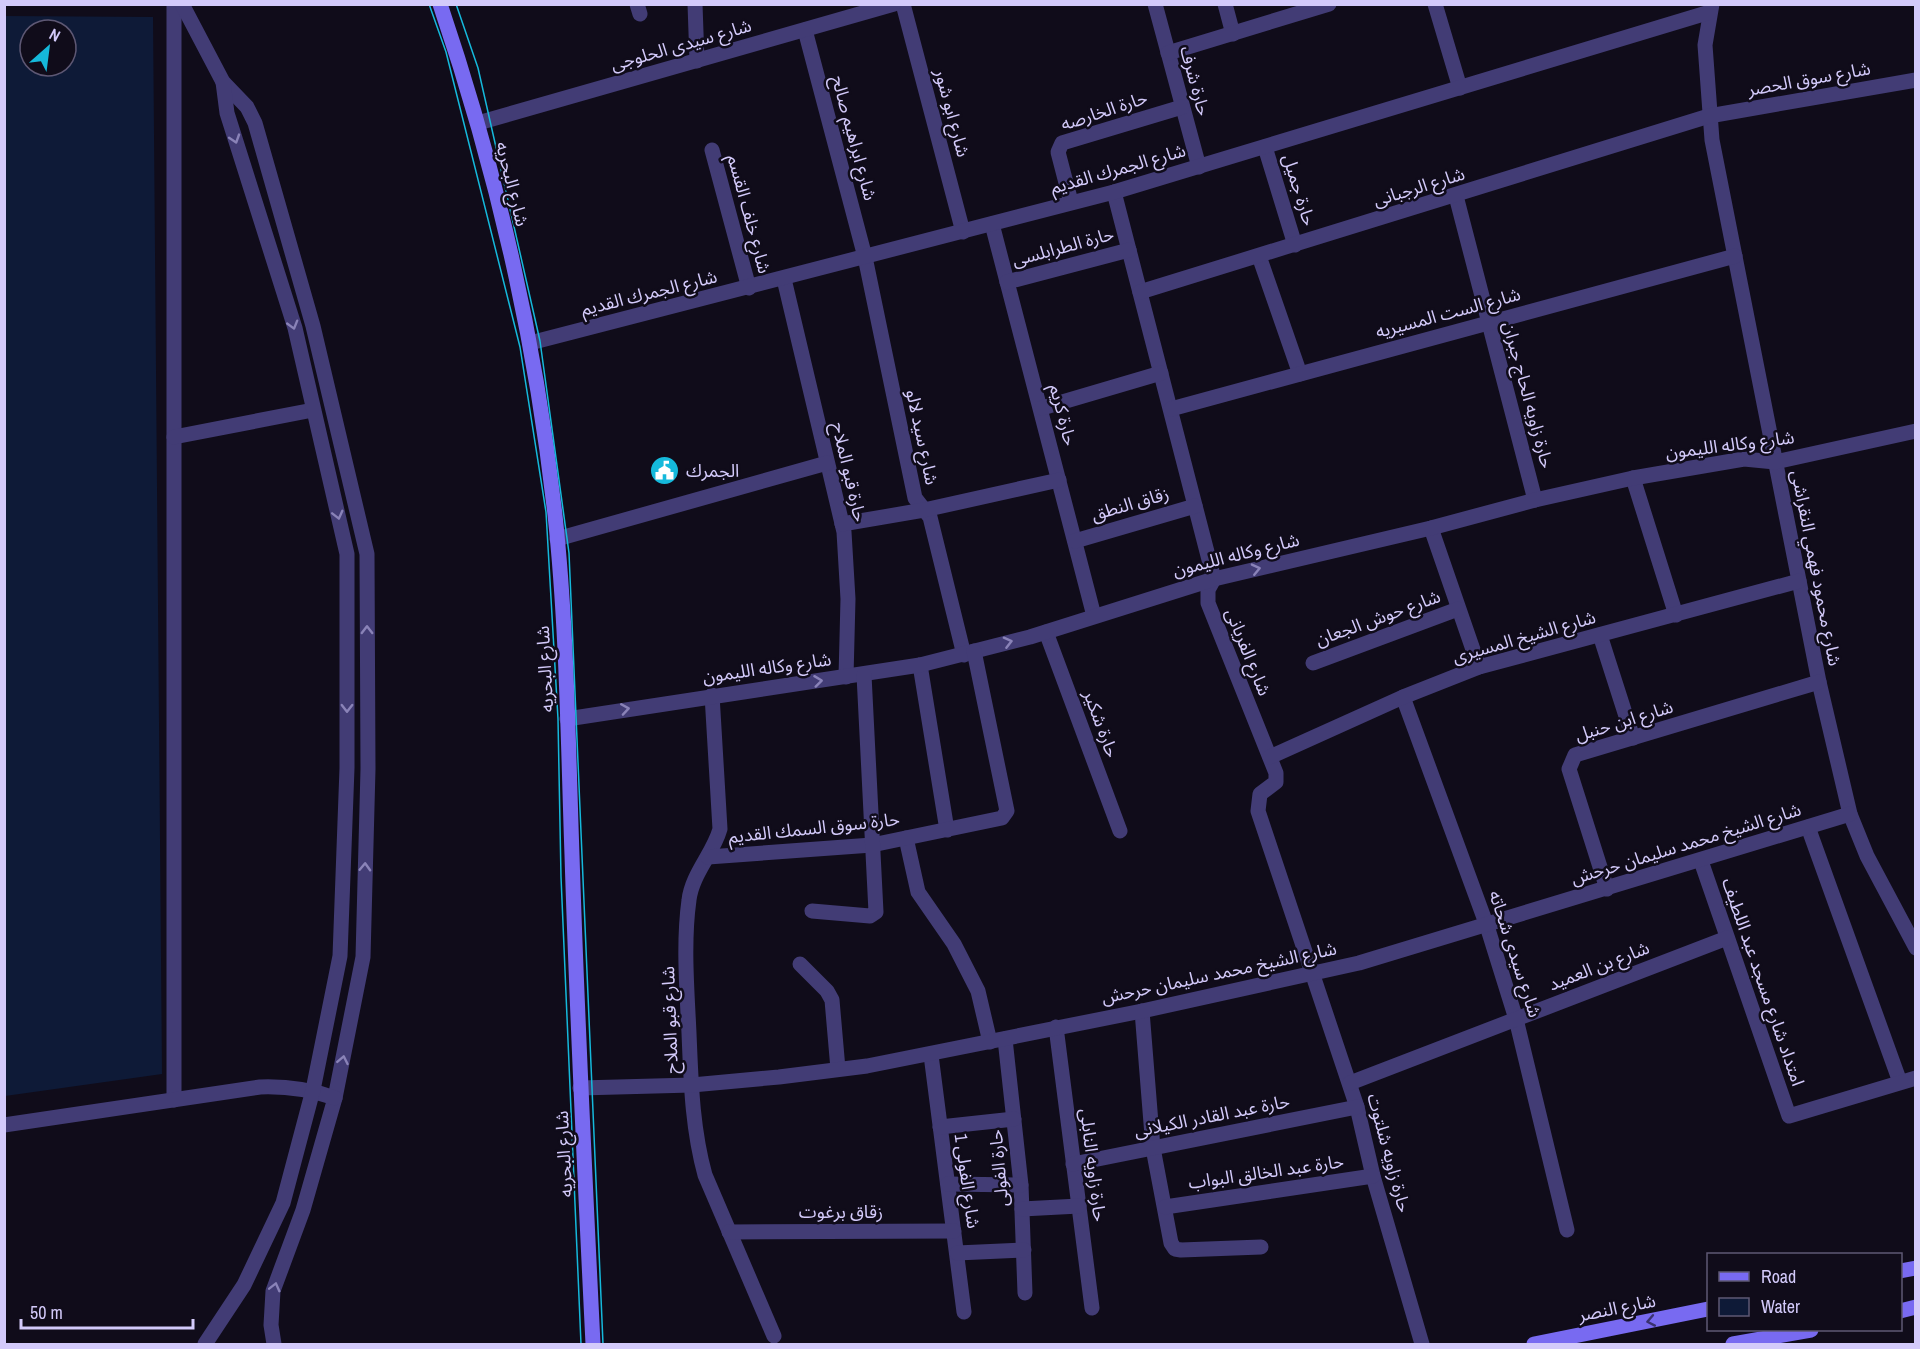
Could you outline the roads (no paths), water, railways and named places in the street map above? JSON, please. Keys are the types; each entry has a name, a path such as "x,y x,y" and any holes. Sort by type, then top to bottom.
{"main road":[{"name":"شارع البحريه","path":"440,4 478,123 530,343 557,539 567,719 580,1088 593,1344"},
{"name":"شارع النصر","path":"1534,1344 1707,1309"},
{"path":"1733,1344 1793,1339 1807,1331"}],"street":[{"path":"174,4 174,1100"},
{"path":"182,4 223,82 247,107 255,123 313,326 367,554 368,769 363,957 335,1098 303,1210 273,1292 271,1325 274,1344"},
{"path":"694,4 697,61"},
{"name":"شارع سيدى الحلوجى","path":"478,123 805,30 857,10 894,4"},
{"name":"شارع ابو شور","path":"903,4 963,232"},
{"name":"حارة شرف","path":"1155,4 1198,167"},
{"path":"1225,4 1233,33"},
{"path":"1168,53 1329,4"},
{"path":"1435,4 1460,88"},
{"name":"شارع الجمرك القديم","path":"530,343 1114,192 1460,88 1711,8"},
{"name":"شارع محمود فهمي النقراشى","path":"1711,8 1705,45 1709,116 1819,682 1850,814 1867,856 1916,948"},
{"name":"شارع ابراهيم صالح","path":"805,30 865,257"},
{"name":"شارع سوق الحصر","path":"1709,116 1916,80"},
{"path":"205,1344 244,1285 283,1203 313,1090 340,956 347,768 347,555 295,328 226,113 223,82"},
{"name":"حارة الخارصه","path":"1071,202 1058,152 1062,143 1182,107"},
{"name":"شارع الرجبانى","path":"1140,292 1709,116"},
{"name":"حارة جميل","path":"1265,147 1295,245"},
{"name":"شارع خلف القسم","path":"712,150 749,288"},
{"name":"شارع الفريانى","path":"1114,192 1214,579 1208,590 1208,603 1277,778 1276,782 1260,794 1258,811 1313,973"},
{"name":"حارة زاويه الحاج جبران","path":"1456,196 1535,500"},
{"name":"حارة كريم","path":"993,224 1094,616"},
{"name":"حارة الطرابلسى","path":"1007,282 1129,250"},
{"path":"1259,256 1300,374"},
{"name":"شارع الست المسيريه","path":"1171,409 1735,256"},
{"name":"شارع سيد لالو","path":"865,257 915,498 930,517 969,653"},
{"name":"حارة قبو الملاح","path":"784,279 842,524 848,599 846,677"},
{"path":"1041,408 1161,373"},
{"path":"174,437 313,410"},
{"name":"شارع وكاله الليمون","path":"567,719 920,665 1046,632 1214,579 1431,528 1535,500 1633,478 1744,459 1775,462 1916,431"},
{"path":"557,539 827,463"},
{"path":"1633,478 1676,615"},
{"path":"842,524 924,510 1059,480"},
{"name":"زقاق النطق","path":"1075,541 1195,506"},
{"path":"1431,528 1479,668"},
{"name":"شارع الشيخ المسيرى","path":"1270,756 1403,697 1479,668 1799,581"},
{"name":"شارع حوش الجعان","path":"1313,663 1458,609"},
{"name":"حارة شكير","path":"1046,632 1120,831"},
{"path":"1600,635 1633,738"},
{"name":"حارة سوق السمك القديم","path":"708,857 873,845 998,820 1007,811 969,653"},
{"path":"920,665 947,830"},
{"path":"812,911 874,915 876,912 864,675"},
{"name":"شارع ابن حنبل","path":"1607,889 1569,764 1575,755 1819,682"},
{"name":"شارع قبو الملاح","path":"712,695 720,829 708,857 696,876 689,898 687,990 698,1148 729,1232 774,1336"},
{"name":"شارع سيدى شحاته","path":"1403,697 1487,926 1516,1019 1567,1230"},
{"path":"347,768 368,769"},
{"name":"شارع الشيخ محمد سليمان حرحش","path":"580,1088 692,1085 838,1070 931,1054 1142,1011 1313,973 1487,926 1850,814"},
{"path":"1808,827 1900,1082 1916,1078"},
{"name":"حارة الفولى","path":"906,838 918,892 954,944 978,990 998,1040 1014,1119 1021,1185 1025,1293"},
{"name":"امتداد شارع مسجد عبد اللطيف","path":"1701,861 1789,1116 1900,1082"},
{"name":"شارع بن العميد","path":"1350,1083 1727,938"},
{"path":"800,964 827,991 832,1000 838,1070"},
{"name":"حارة زاويه شلتوت","path":"1313,973 1350,1083 1373,1176 1422,1344"},
{"path":"1142,1011 1153,1148 1171,1243 1175,1249 1261,1247"},
{"name":"حارة زاويه النابلى","path":"1056,1027 1092,1308"},
{"name":"شارع الفولى 1","path":"931,1054 964,1312"},
{"path":"4,1125 260,1087 287,1086 313,1090 335,1098"},
{"name":"حارة عبد القادر الكيلانى","path":"1073,1164 1357,1107"},
{"path":"940,1127 1014,1119"},
{"name":"حارة عبد الخالق البواب","path":"1165,1207 1373,1176"},
{"path":"948,1184 1021,1185"},
{"path":"1022,1209 1079,1206"},
{"name":"زقاق برغوت","path":"729,1232 954,1232"},
{"path":"957,1253 1024,1250"}],"water":[{"path":"5,16 153,17 162,1074 5,1096"}],"tram line":[{"path":"429,4 446,52 520,347 546,512 558,719 561,877 581,1344"},
{"path":"456,4 478,68 540,341 569,553 603,1344"}],"place":[{"name":"الجمرك","path":"665,471"}]}
